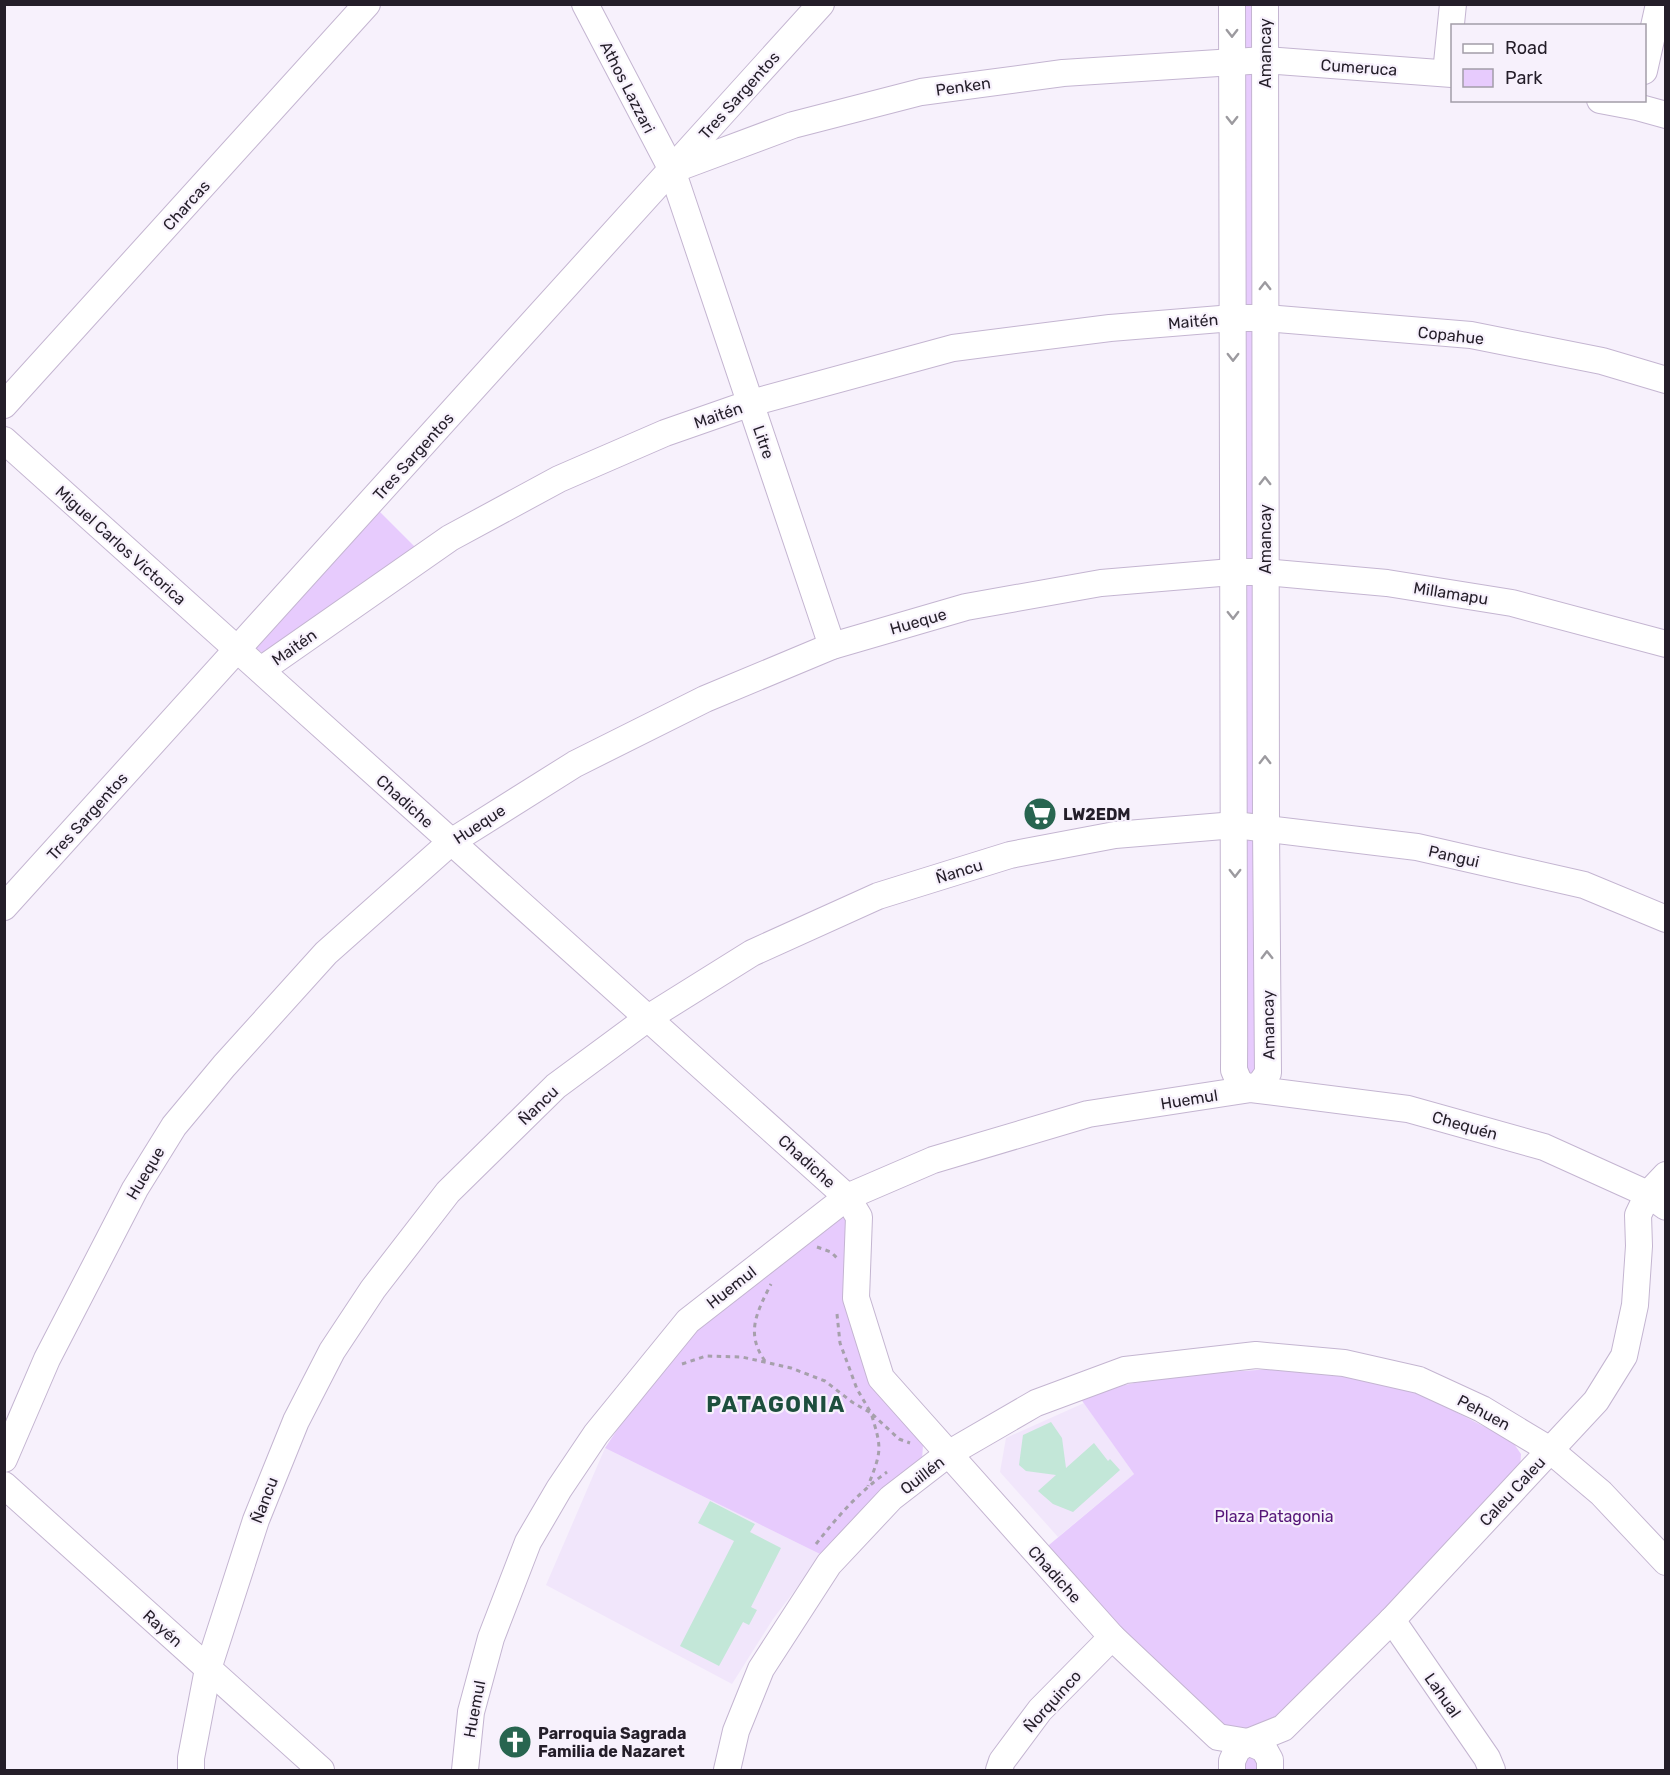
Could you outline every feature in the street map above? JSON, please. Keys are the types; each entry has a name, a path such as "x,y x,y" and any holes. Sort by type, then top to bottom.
{"street":[{"name":"Charcas","path":"4,405 367,4"},
{"name":"Athos Lazzari","path":"585,4 672,170"},
{"name":"Tres Sargentos","path":"4,907 821,4"},
{"name":"Amancay","path":"1232,4 1234,1070 1239,1082 1251,1089 1261,1083 1269,1073 1265,572 1265,4"},
{"path":"1452,24 1453,4"},
{"path":"1646,62 1659,4"},
{"path":"1449,73 1451,38"},
{"name":"Penken","path":"672,170 793,125 921,92 1064,73 1265,60"},
{"name":"Cumeruca","path":"1265,60 1449,73"},
{"path":"1618,102 1637,104 1665,115"},
{"name":"Litre","path":"672,170 832,646"},
{"name":"Copahue","path":"1233,318 1266,318 1471,335 1602,361 1665,380"},
{"name":"Maitén","path":"261,670 460,532 559,479 664,433 751,403 953,348 1110,328 1233,318"},
{"name":"Miguel Carlos Victorica","path":"4,440 238,649"},
{"name":"Millamapu","path":"1232,572 1265,572 1387,583 1512,603 1664,637"},
{"name":"Hueque","path":"4,1459 52,1349 135,1189 174,1126 224,1066 326,953 451,842 575,764 705,699 832,646 966,607 1101,583 1232,572"},
{"name":"Chadiche","path":"238,649 847,1197 859,1217 855,1299 881,1378 1112,1637 1218,1737 1248,1742"},
{"name":"Pangui","path":"1235,825 1417,847 1584,885 1665,919"},
{"name":"Ñancu","path":"191,1770 191,1758 208,1669 256,1520 296,1421 332,1351 373,1289 448,1192 556,1086 648,1018 752,952 878,896 1010,855 1115,835 1235,825"},
{"name":"Huemul","path":"465,1770 471,1712 491,1638 528,1542 596,1434 688,1321 847,1197 933,1160 1088,1114 1251,1089"},
{"name":"Chequén","path":"1251,1089 1408,1109 1544,1147 1657,1201"},
{"name":"Caleu Caleu","path":"1248,1742 1283,1728 1392,1620 1596,1401 1624,1356 1635,1305 1639,1246 1638,1215 1657,1201 1665,1175"},
{"name":"Quillén","path":"727,1770 736,1731 761,1669 829,1564 891,1498 948,1454 1036,1403 1125,1370 1256,1355"},
{"name":"Pehuen","path":"1256,1355 1344,1363 1419,1380 1482,1409 1550,1450 1601,1493 1665,1562"},
{"name":"Rayén","path":"4,1485 321,1770"},
{"name":"Lahual","path":"1392,1620 1487,1758 1492,1770"},
{"name":"Ñorquinco","path":"999,1770 1002,1761 1040,1710 1112,1637"},
{"path":"1232,1770 1232,1761 1237,1750 1248,1742 1264,1749 1270,1760 1270,1770"}],"path":[{"path":"819,1241 812,1247 822,1248 837,1258"},
{"path":"766,1362 757,1349 754,1336 759,1309 769,1283 776,1275"},
{"path":"677,1366 706,1356 742,1357 791,1368 825,1381 852,1402 872,1413 880,1444 878,1459 868,1485"}],"shaded area":[{"path":"1084,1403 1134,1474 1058,1537 1000,1472 1006,1438"},
{"path":"605,1448 822,1555 773,1619 732,1684 546,1585"}],"green space":[{"path":"1241,5 1259,5 1257,47 1245,50 1242,47"},
{"path":"1254,71 1256,303 1248,305 1244,303 1243,72"},
{"path":"1243,330 1255,330 1254,560 1247,560 1243,557"},
{"path":"378,510 415,547 264,653 257,650 255,645"},
{"path":"1245,582 1256,583 1254,814 1246,812"},
{"path":"1256,837 1258,1075 1246,1074 1244,838"},
{"path":"847,1207 876,1390 923,1445 922,1460 822,1555 605,1448 625,1418 686,1339"},
{"name":"Plaza Patagonia","path":"1304,1367 1421,1394 1512,1441 1521,1454 1520,1470 1282,1720 1247,1731 1213,1723 1043,1550 1134,1474 1078,1395 1167,1376"},
{"path":"1254,1755 1262,1770 1239,1770 1244,1757"}],"building":[{"path":"1051,1422 1062,1438 1066,1468 1094,1443 1108,1461 1110,1459 1120,1470 1073,1512 1053,1504 1038,1491 1056,1475 1026,1471 1019,1465 1023,1435"},
{"path":"710,1501 755,1524 750,1532 781,1548 751,1607 757,1610 749,1625 743,1622 719,1666 680,1646 734,1541 698,1523"}],"place":[{"name":"LW2EDM","path":"1040,814"},
{"name":"Parroquia Sagrada Familia de Nazaret","path":"515,1742"}],"district":[{"name":"PATAGONIA","path":"776,1404"}]}
